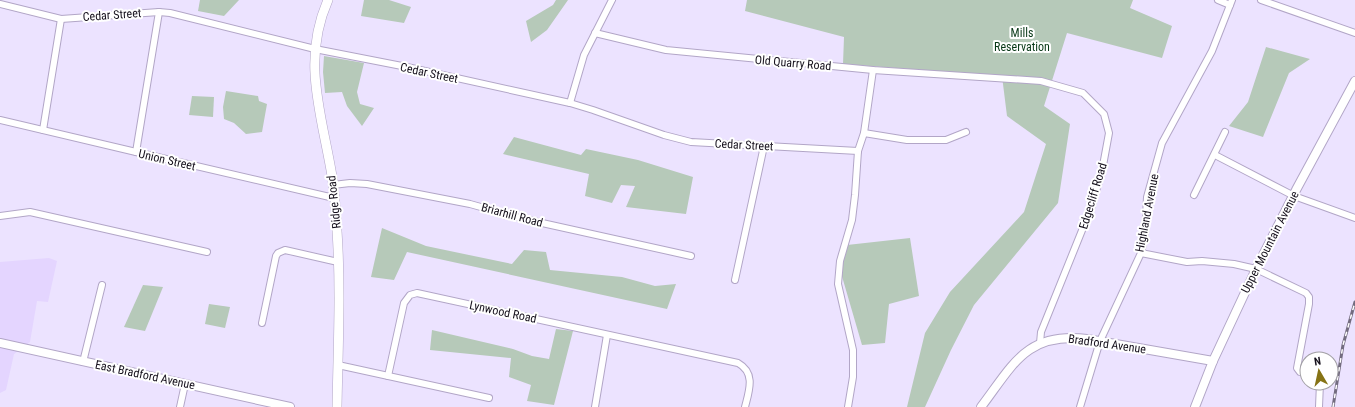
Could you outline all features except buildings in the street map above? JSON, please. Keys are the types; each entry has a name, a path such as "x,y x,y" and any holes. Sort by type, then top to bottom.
{"main road":[{"name":"Ridge Road","path":"328,0 320,22 315,49 314,69 334,198 339,293 337,407"}],"street":[{"path":"570,103 584,55 612,0"},
{"path":"1218,0 1231,2"},
{"path":"1261,0 1355,33"},
{"name":"Highland Avenue","path":"1080,407 1100,341 1141,252 1145,235 1147,197 1162,143 1212,51 1231,2"},
{"name":"Cedar Street","path":"0,4 61,19 159,12 170,13 315,49 407,67 570,103 682,140 710,144 858,151"},
{"path":"136,152 159,12"},
{"path":"43,130 61,19"},
{"name":"Old Quarry Road","path":"595,33 666,50 873,70 994,77"},
{"path":"848,407 853,377 853,350 838,284 840,261 852,220 858,151 864,133 873,70"},
{"name":"Edgecliff Road","path":"994,77 1041,81 1083,93 1104,114 1109,133 1102,171 1092,208 1041,332 1040,342"},
{"name":"Upper Mountain Avenue","path":"1195,407 1213,361 1256,269 1341,105 1355,81"},
{"name":"Union Street","path":"0,120 334,198"},
{"path":"864,133 907,140 946,140 966,132"},
{"path":"1194,195 1225,132"},
{"path":"734,280 764,146"},
{"path":"1215,155 1294,196 1355,218"},
{"name":"Briarhill Road","path":"333,185 350,183 367,184 470,204 524,219 691,256"},
{"path":"0,216 30,212 207,252"},
{"path":"262,323 276,256 280,251 285,250 338,262"},
{"path":"1141,252 1187,262 1209,261 1234,264 1256,269 1306,293 1309,297 1309,304 1300,351"},
{"path":"84,362 102,285"},
{"name":"Lynwood Road","path":"388,376 404,303 408,297 415,293 607,335"},
{"path":"596,407 607,335 738,364 746,370 750,379 745,407"},
{"name":"Bradford Avenue","path":"981,407 1016,362 1032,347 1040,342 1067,337 1100,341 1213,361"},
{"name":"East Bradford Avenue","path":"0,343 185,384 254,403 290,407"},
{"path":"1299,357 1297,368 1299,371"},
{"path":"338,366 489,398"},
{"path":"180,407 185,384"},
{"path":"1319,407 1320,391"}],"shaded area":[{"path":"49,258 57,261 48,302 37,301 30,342 14,354 6,390 0,393 0,262"}],"green space":[{"path":"200,0 239,0 224,16 198,11"},
{"path":"364,0 389,0 411,7 404,23 361,16"},
{"path":"556,0 568,0 547,30 531,42 526,21 553,5"},
{"name":"Mills Reservation","path":"747,0 1133,0 1130,8 1172,26 1162,58 1067,33 1044,106 1070,124 1058,203 974,305 951,350 925,407 907,407 925,333 950,292 1024,212 1046,144 1007,116 1002,76 843,64 844,37 745,11"},
{"path":"1266,47 1310,59 1289,73 1263,137 1229,126 1248,102"},
{"path":"324,56 364,63 357,92 360,104 374,108 362,126 347,106 342,92 325,93 323,72"},
{"path":"226,91 258,96 259,101 267,104 262,132 246,134 234,123 224,119 223,107"},
{"path":"192,96 214,97 213,117 189,115"},
{"path":"514,137 581,155 586,149 638,160 693,177 686,214 626,207 635,186 621,185 612,203 585,196 589,174 503,154"},
{"path":"382,228 426,246 512,264 524,250 546,252 550,270 622,277 655,286 676,284 667,309 407,252 394,280 371,277"},
{"path":"910,238 919,296 889,304 885,343 862,345 841,273 847,245"},
{"path":"143,285 163,287 145,331 124,327"},
{"path":"209,304 230,307 225,328 205,324"},
{"path":"556,329 573,331 554,405 527,401 531,385 509,377 511,358 430,350 432,330 549,359"}],"railway":[{"path":"1333,407 1343,345 1355,302"}]}
